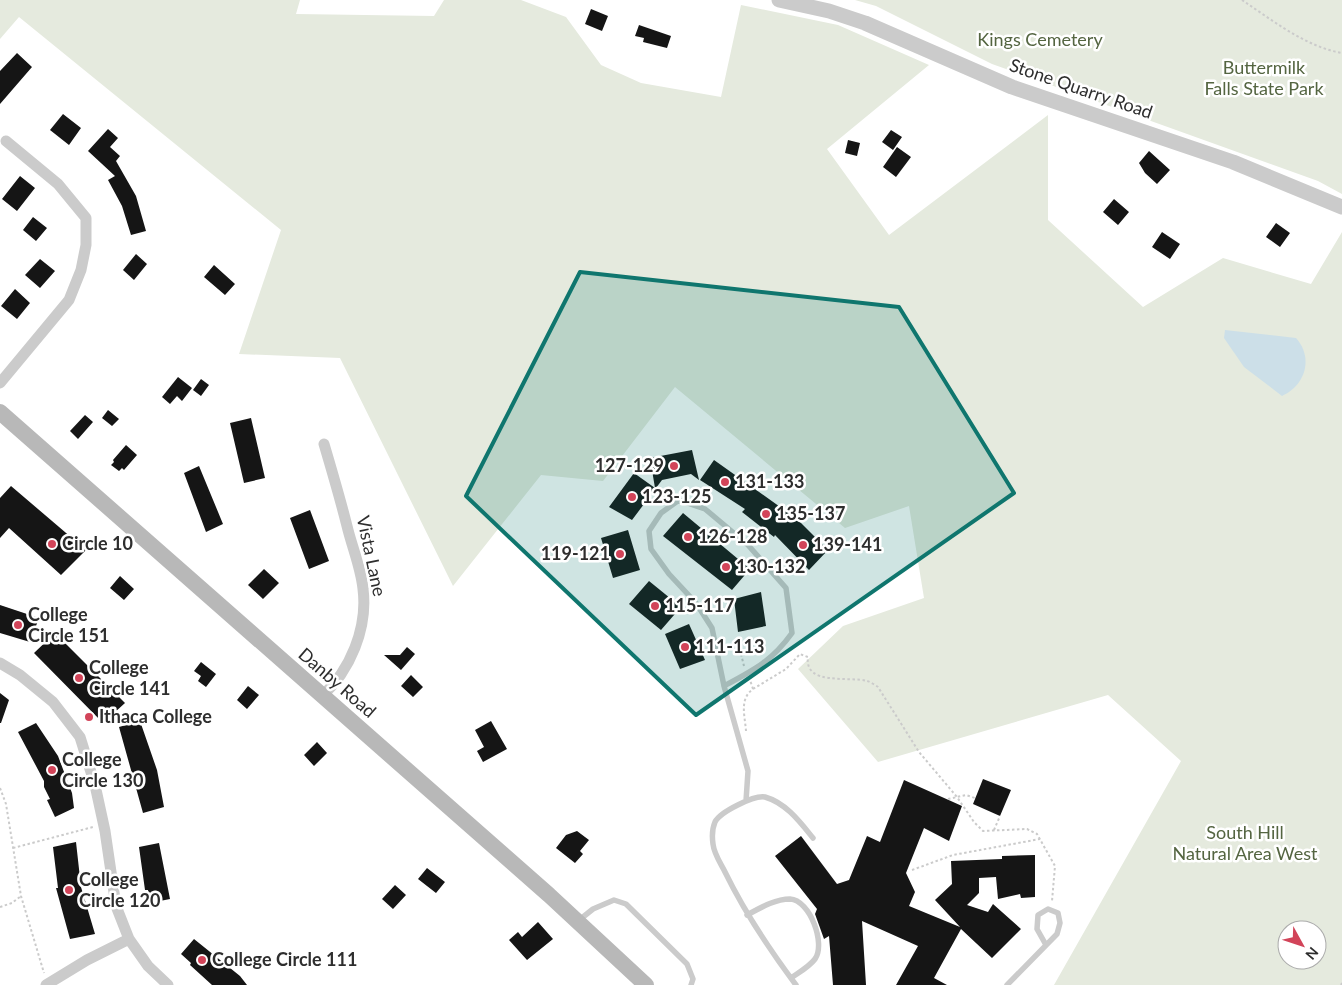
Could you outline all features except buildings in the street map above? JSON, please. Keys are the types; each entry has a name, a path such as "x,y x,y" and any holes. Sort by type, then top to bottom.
{"main road":[{"name":"Danby Road","path":"0,412 578,922 646,985"}],"street":[{"name":"Stone Quarry Road","path":"779,0 829,11 865,23 1012,87 1200,150 1342,207"},
{"path":"0,383 69,300 81,270 86,245 86,218 58,184 6,141"},
{"name":"Vista Lane","path":"322,696 337,680 353,650 362,622 364,600 360,576 324,444"},
{"path":"0,663 20,675 53,702 80,737 95,785 104,824 113,875 116,906 129,939 148,966 168,985"},
{"path":"47,984 87,960 129,939"}],"lane":[{"path":"724,686 747,674 777,653 792,633 786,588 748,545 705,509 679,500 661,513 649,531 651,549 669,574 696,603 712,628 724,686 748,771 746,800"},
{"path":"796,985 765,944 747,915 713,847 712,835 716,821 746,800 763,797 786,808 813,838"},
{"path":"578,922 593,909 614,900 626,904 687,964 693,979 691,985"},
{"path":"747,915 781,900 799,902 806,909 819,937 818,952 815,960 791,978"},
{"path":"1007,985 1057,934 1060,923 1058,913 1048,909 1038,915 1036,929 1046,945"}],"path":[{"path":"1242,0 1280,25 1329,51 1342,53"},
{"path":"741,654 753,689"},
{"path":"747,735 744,706 748,693 786,669 800,654 808,657 807,665 811,672 829,678 867,681 878,687 919,752 957,797 974,822 984,831 1033,830 1055,866 1052,902"},
{"path":"0,788 6,804 22,896 47,984"},
{"path":"948,799 966,795 975,798"},
{"path":"994,830 1000,816"},
{"path":"14,848 104,824"},
{"path":"912,870 953,855 1040,839"},
{"path":"0,907 12,904 22,896"}],"highlighted area":[{"path":"580,272 899,307 1014,493 696,715 466,496"}],"green space":[{"name":"South Hill Natural Area West","path":"0,0 300,0 296,14 434,16 444,0 521,0 566,17 601,65 641,83 721,97 741,5 838,25 929,65 827,149 889,235 1048,115 1048,220 1143,307 1223,258 1311,284 1342,232 1342,985 1054,985 1181,761 1108,695 878,762 798,669 843,626 924,598 909,506 845,528 675,387 603,481 541,475 453,586 340,358 239,354 281,230 19,17 0,39"},
{"name":"Buttermilk Falls State Park","path":"855,0 1342,0 1342,194 1318,181 992,64 876,6"}],"shaded area":[{"path":"1225,330 1296,338 1302,346 1306,363 1301,379 1296,386 1282,396 1244,367 1224,338"}],"place":[{"name":"127-129","path":"674,466"},
{"name":"131-133","path":"725,482"},
{"name":"123-125","path":"632,497"},
{"name":"135-137","path":"766,514"},
{"name":"126-128","path":"688,537"},
{"name":"Circle 10","path":"52,544"},
{"name":"139-141","path":"803,545"},
{"name":"119-121","path":"620,554"},
{"name":"130-132","path":"726,567"},
{"name":"115-117","path":"655,606"},
{"name":"College Circle 151","path":"18,625"},
{"name":"111-113","path":"685,647"},
{"name":"College Circle 141","path":"79,678"},
{"name":"Ithaca College","path":"89,717"},
{"name":"College Circle 130","path":"52,770"},
{"name":"College Circle 120","path":"69,890"},
{"name":"College Circle 111","path":"202,960"}],"park label":[{"name":"Kings Cemetery","path":"1040,40"}]}
